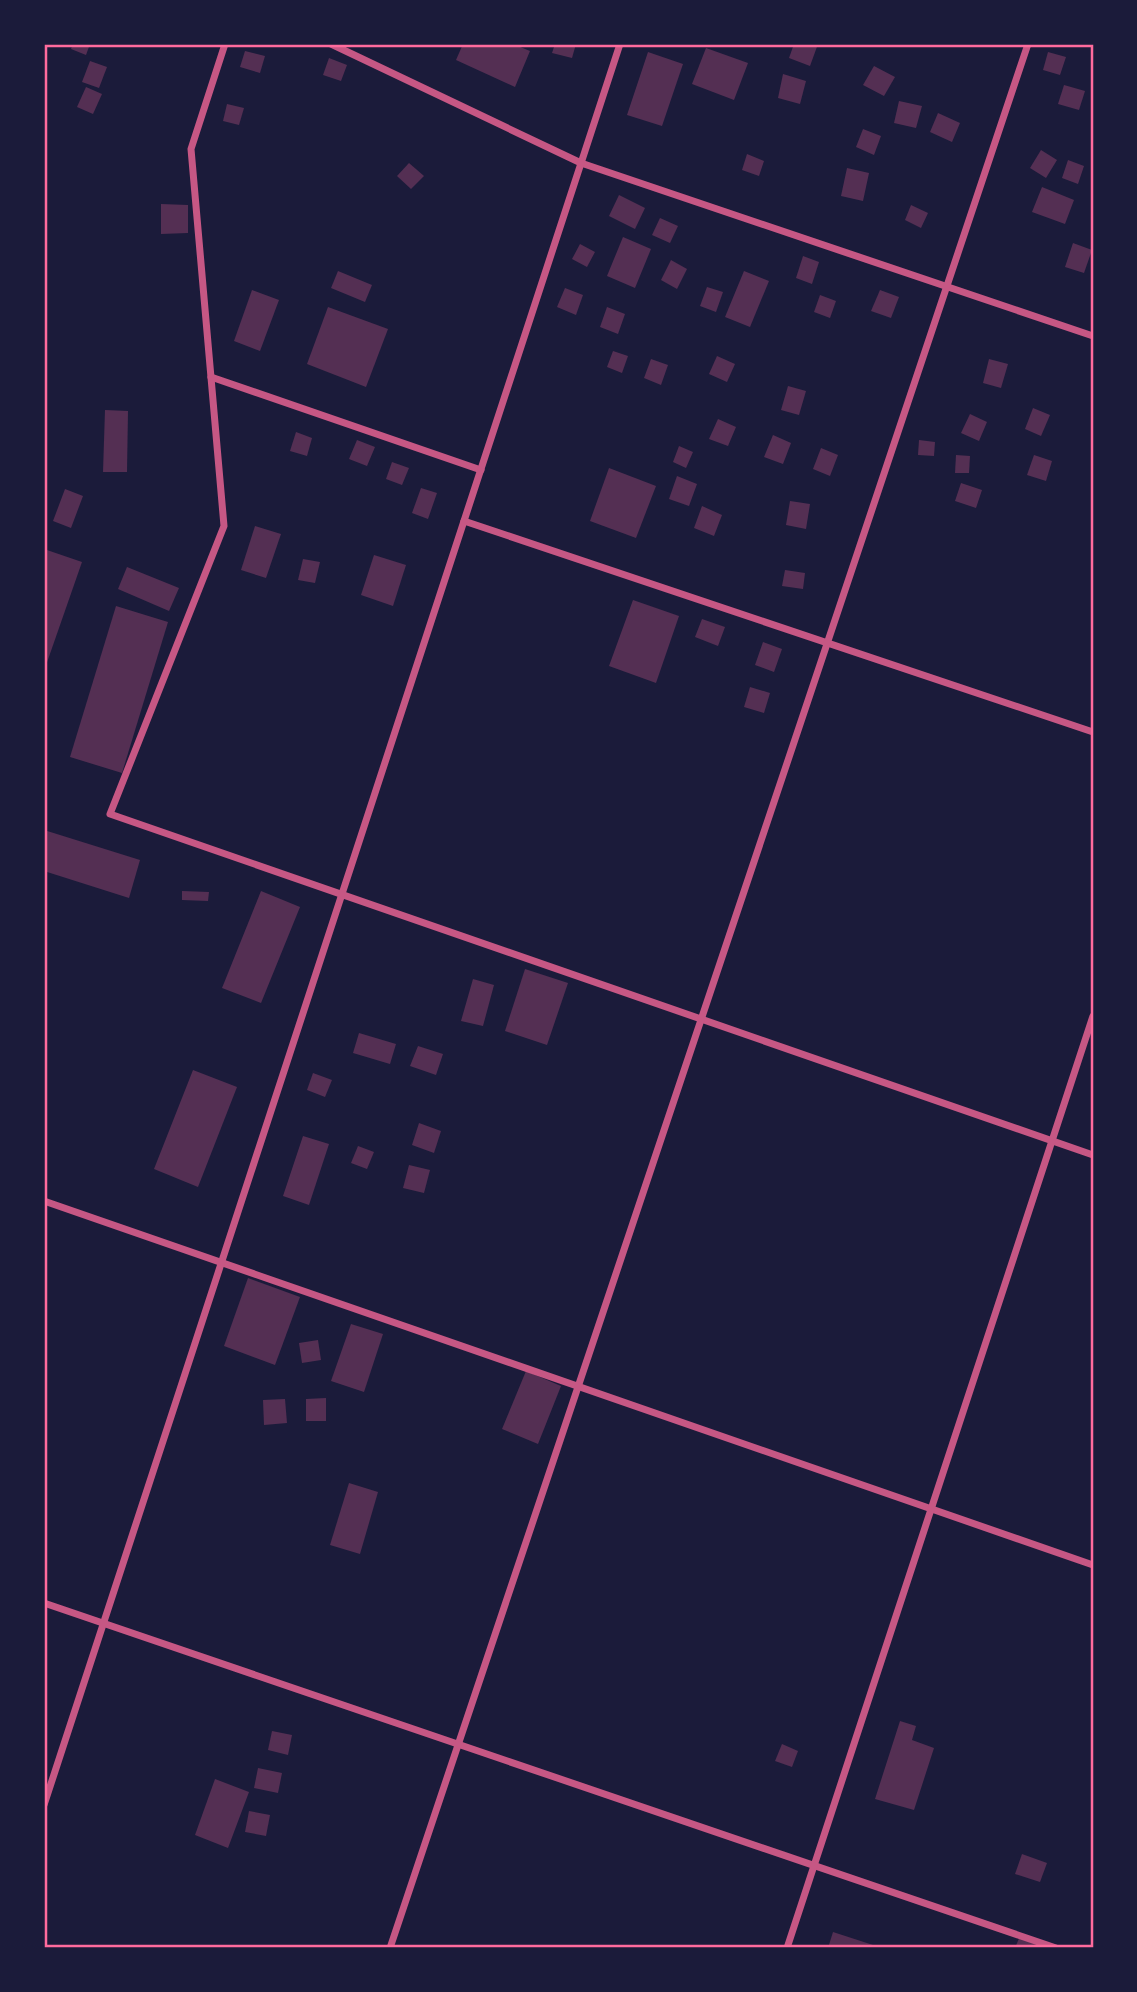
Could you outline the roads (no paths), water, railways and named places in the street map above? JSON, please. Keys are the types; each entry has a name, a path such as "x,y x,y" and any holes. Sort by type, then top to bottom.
{"street":[{"path":"225,44 191,149 224,526 110,814 1093,1155"},
{"path":"331,44 581,163 1093,336"},
{"path":"44,1805 620,44"},
{"path":"390,1948 1028,44"},
{"path":"211,377 481,470"},
{"path":"464,521 1093,732"},
{"path":"787,1948 1093,1016"},
{"path":"44,1201 1093,1565"},
{"path":"44,1603 1056,1948"}]}
